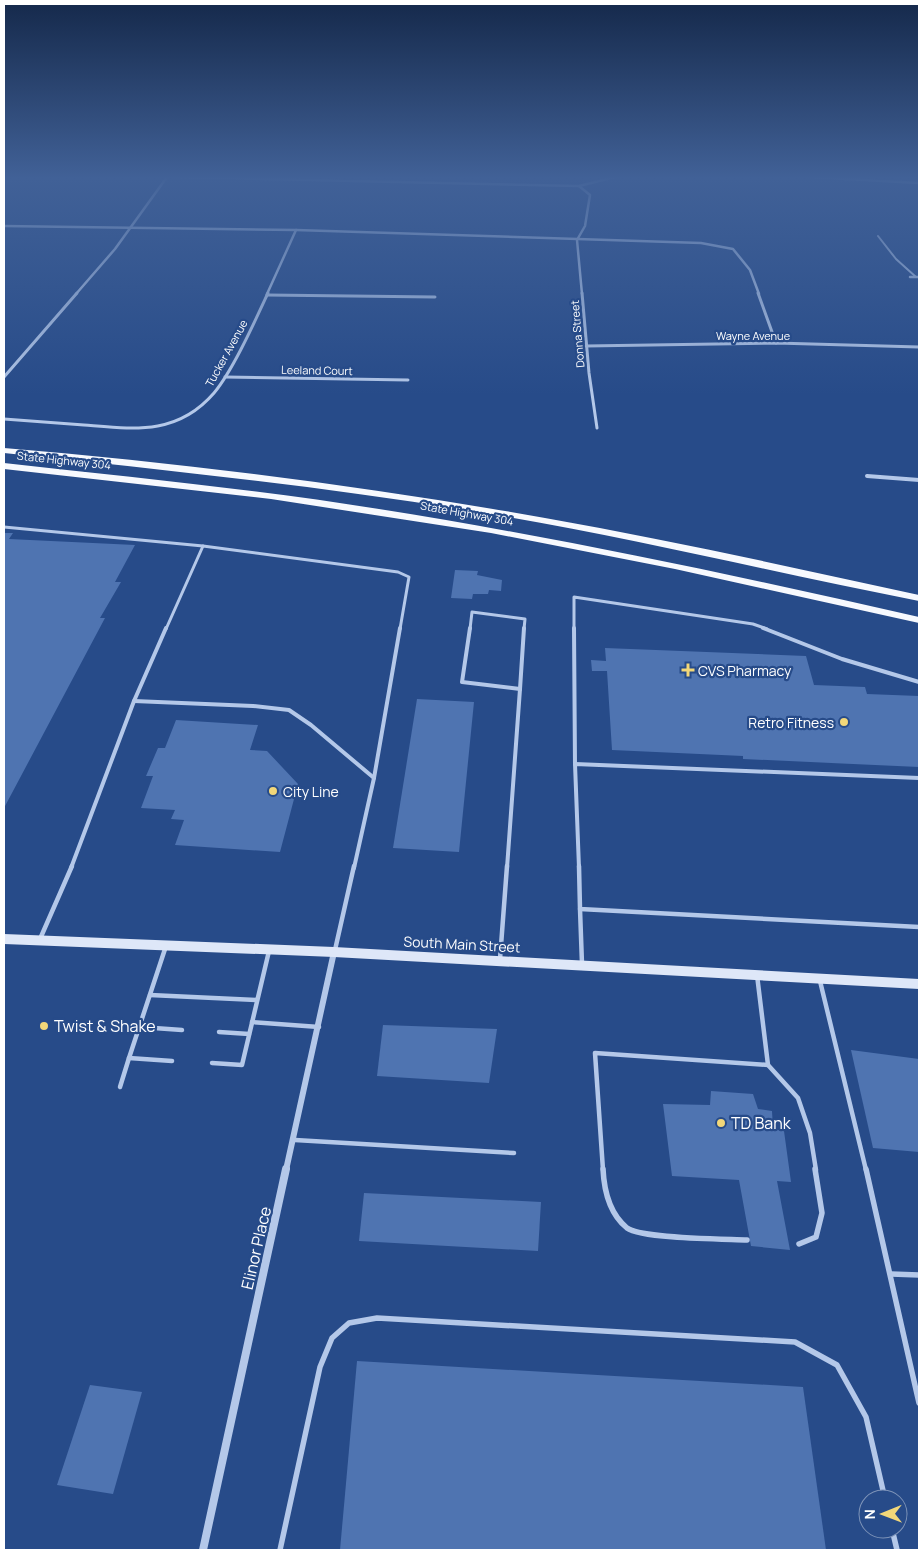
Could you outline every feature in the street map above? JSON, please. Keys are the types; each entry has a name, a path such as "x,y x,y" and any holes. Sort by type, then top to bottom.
{"main road":[{"name":"State Highway 304","path":"4,450 298,482 467,507 676,546 919,598"},
{"name":"State Highway 304","path":"4,466 270,496 462,525 676,566 919,620"}],"street":[{"path":"4,377 114,250"},
{"name":"Tucker Avenue","path":"4,419 129,430 152,429 170,424 199,408 214,393 225,377 267,295 287,250"},
{"name":"Donna Street","path":"578,250 586,346 597,428"},
{"path":"733,250 750,270 776,343"},
{"path":"910,277 918,277"},
{"path":"267,295 435,297"},
{"name":"Wayne Avenue","path":"586,346 776,343 919,347"},
{"name":"Leeland Court","path":"225,377 408,380"},
{"path":"867,476 919,480"},
{"name":"South Main Street","path":"4,939 39,942 334,952 919,984"},
{"name":"Elinor Place","path":"203,1550 295,1140 334,952"}],"lane":[{"path":"889,250 896,259 918,277"},
{"path":"4,527 203,546 398,572 409,578 374,778 334,952"},
{"path":"39,942 74,861 134,701 203,546"},
{"path":"582,966 575,764 574,597 752,624 842,659 919,682"},
{"path":"500,962 522,689 525,619 472,612 462,682 522,689"},
{"path":"134,701 289,710 311,725 374,778"},
{"path":"575,764 919,778"},
{"path":"580,909 919,927"},
{"path":"120,1087 166,946"},
{"path":"212,1063 242,1065 269,950"},
{"path":"757,975 768,1065 798,1098 810,1133 822,1214 816,1237 799,1244"},
{"path":"819,978 891,1274 919,1403"},
{"path":"150,995 257,1000"},
{"path":"252,1022 319,1026"},
{"path":"140,1027 182,1030"},
{"path":"219,1032 249,1034"},
{"path":"747,1240 657,1236 628,1229 614,1210 604,1191 595,1053 768,1065"},
{"path":"129,1058 172,1061"},
{"path":"295,1140 514,1153"},
{"path":"891,1274 919,1274"},
{"path":"280,1550 320,1368 332,1338 349,1323 377,1318 795,1342 837,1365 866,1417 883,1489"}],"building":[{"path":"4,533 13,533 9,539 135,545 115,582 121,582 100,618 105,618 4,808"},
{"path":"455,570 478,571 477,575 502,580 501,591 489,590 488,594 473,594 472,599 451,598"},
{"path":"605,648 806,656 814,685 865,687 867,694 919,696 919,767 743,759 743,756 612,750 607,671 592,671 591,660 606,661"},
{"path":"417,699 474,702 459,852 393,848"},
{"path":"176,720 258,725 250,750 267,751 298,784 280,852 175,845 184,820 171,819 175,810 141,808 153,776 146,776 158,748 165,748"},
{"path":"383,1025 497,1029 489,1083 377,1076"},
{"path":"851,1050 919,1059 919,1152 873,1148"},
{"path":"711,1091 753,1094 758,1109 772,1111 773,1129 784,1131 791,1182 777,1181 790,1250 751,1246 739,1180 672,1176 663,1104 710,1105"},
{"path":"364,1193 541,1202 538,1251 359,1241"},
{"path":"357,1361 803,1387 826,1550 340,1550"},
{"path":"90,1385 142,1392 113,1494 57,1485"}],"place":[{"name":"CVS Pharmacy","path":"688,670"},
{"name":"Retro Fitness","path":"844,722"},
{"name":"City Line","path":"273,791"},
{"name":"Twist & Shake","path":"44,1026"},
{"name":"TD Bank","path":"721,1123"}]}
